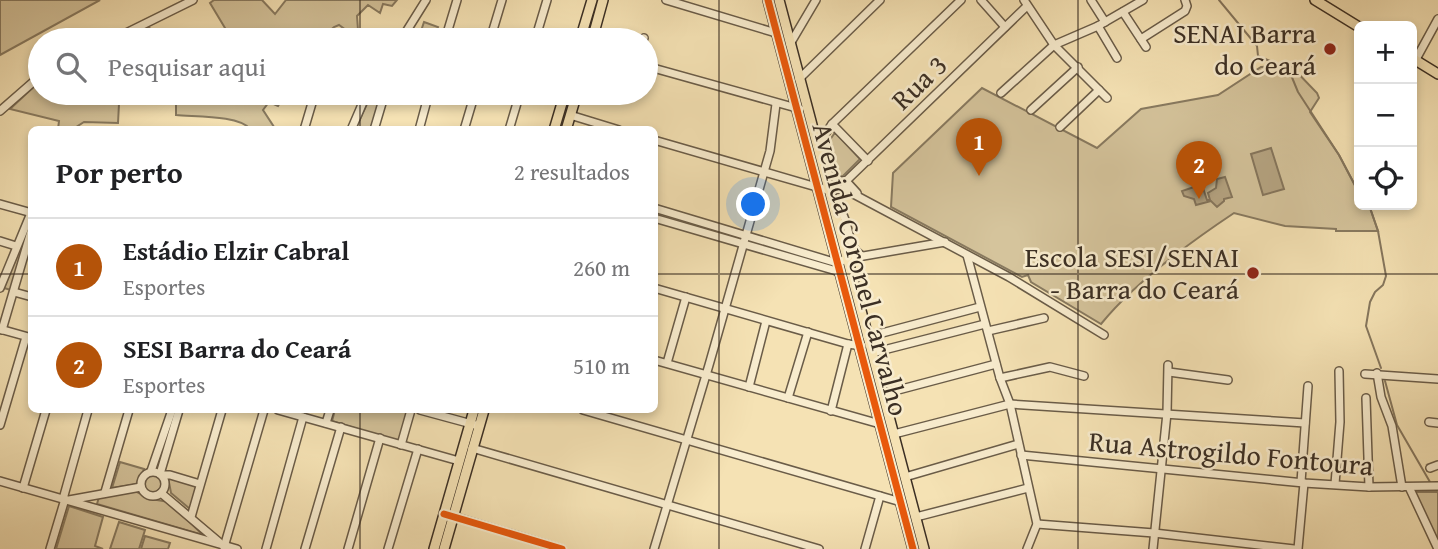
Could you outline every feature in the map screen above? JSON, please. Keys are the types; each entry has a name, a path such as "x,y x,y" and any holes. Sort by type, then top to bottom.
{"main road":[{"path":"584,28 592,0"},
{"path":"595,28 603,0"},
{"name":"Avenida Coronel Carvalho","path":"768,0 841,265 870,345 924,549"},
{"name":"Avenida Coronel Carvalho","path":"779,0 831,201 841,265 859,347 913,549"},
{"path":"1321,2 1354,24"},
{"path":"1417,62 1438,74"},
{"path":"555,126 561,105"},
{"path":"567,126 573,105"},
{"path":"434,549 472,449 474,413"},
{"path":"444,549 459,461 482,413"}],"street":[{"path":"136,28 193,0"},
{"path":"408,28 426,0"},
{"path":"449,28 457,0"},
{"path":"494,28 502,0"},
{"path":"539,28 547,0"},
{"path":"666,0 776,33"},
{"path":"790,44 816,0"},
{"path":"800,79 880,0"},
{"path":"817,146 832,124 961,0"},
{"path":"981,0 1005,27"},
{"path":"1091,0 1117,58"},
{"path":"1001,93 1054,45 1101,24 1143,0"},
{"path":"1141,39 1185,11 1185,1"},
{"path":"1025,3 1054,45 1107,98"},
{"name":"Rua 3","path":"845,185 1005,27 1025,3"},
{"path":"1123,12 1146,47"},
{"path":"1417,55 1438,19"},
{"path":"1031,110 1078,67"},
{"path":"658,70 808,111"},
{"path":"0,111 28,86"},
{"path":"1060,127 1099,90"},
{"path":"653,549 745,240 769,151 776,104"},
{"path":"305,126 311,105"},
{"path":"353,126 362,105"},
{"path":"375,126 381,105"},
{"path":"420,126 426,105"},
{"path":"465,126 471,105"},
{"path":"510,126 516,105"},
{"path":"570,115 606,126"},
{"path":"832,124 868,161"},
{"path":"658,141 828,190 845,185"},
{"path":"824,172 841,181 863,199 1009,277 1104,335"},
{"name":"Avenida Coronel Carvalho","path":"831,201 843,211 853,247 862,256"},
{"path":"0,204 28,215"},
{"path":"658,209 745,240"},
{"path":"658,219 841,265 862,256 945,242"},
{"path":"0,288 28,222"},
{"path":"0,241 16,246"},
{"path":"28,254 1,329 28,338"},
{"path":"967,255 1000,378 1010,404 1037,524 1027,549"},
{"path":"658,289 859,347 1044,318"},
{"path":"14,292 28,296"},
{"path":"667,363 686,297"},
{"path":"870,345 980,307"},
{"path":"749,387 766,321"},
{"path":"788,398 808,332"},
{"path":"0,425 28,341"},
{"path":"831,411 848,344"},
{"path":"658,361 880,424"},
{"path":"883,394 996,364"},
{"path":"1000,378 1047,368 1084,376"},
{"path":"1153,549 1167,413 1168,369 1228,380"},
{"path":"1335,484 1340,422 1339,371"},
{"path":"1377,373 1405,487 1438,549"},
{"path":"1365,374 1438,379"},
{"path":"1037,524 1154,533 1296,549 1308,386"},
{"path":"1366,398 1369,487"},
{"path":"894,434 1010,404 1305,423"},
{"path":"23,488 45,413"},
{"path":"50,549 66,499 87,413"},
{"path":"104,492 128,413"},
{"path":"141,487 149,495 161,492 165,486 158,473 171,413"},
{"path":"158,473 178,413"},
{"path":"191,517 221,413"},
{"path":"223,546 263,413"},
{"path":"289,413 459,461"},
{"path":"326,423 329,413"},
{"path":"401,445 410,413"},
{"path":"432,413 474,425"},
{"path":"593,413 901,502"},
{"path":"266,549 303,417"},
{"path":"305,549 341,427"},
{"path":"348,549 380,438"},
{"path":"905,477 1018,444"},
{"path":"388,549 418,449"},
{"path":"472,449 819,549"},
{"name":"Rua Astrogildo Fontoura","path":"1021,455 1302,483 1369,487 1438,486"},
{"path":"141,487 144,475 158,473 200,484"},
{"path":"0,481 237,549"},
{"path":"66,499 141,487"},
{"path":"916,517 1028,488"},
{"path":"161,492 223,546"},
{"path":"864,549 880,496"},
{"path":"449,515 562,549"}],"shaded area":[{"path":"0,0 100,0 49,28 28,28 28,40 0,55"},
{"path":"214,0 262,0 275,14 286,0 397,0 392,6 383,4 380,13 368,5 357,16 358,28 343,28 339,25 333,28 225,28 210,3"},
{"path":"424,22 438,27 438,28 422,28"},
{"path":"1290,65 1317,93 1319,98 1310,112 1339,155 1354,184 1354,210 1371,210 1378,231 1336,231 1285,226 1234,213 1146,278 1101,324 1031,282 1028,275 1022,277 891,207 893,173 982,88 1097,148 1141,109 1218,95 1261,67"},
{"path":"28,92 28,105 119,105 118,123 84,122 78,126 58,126 59,121 10,109"},
{"path":"176,105 267,105 263,110 273,126 246,126 226,119 176,115"},
{"path":"366,105 379,105 373,126 357,126"},
{"path":"834,134 860,159 841,178 829,171 822,151"},
{"path":"1271,148 1284,189 1263,195 1251,154"},
{"path":"1225,177 1232,197 1224,199 1217,207 1211,201 1196,205 1194,199 1184,196 1182,191 1200,185 1207,200 1210,200 1208,193 1216,188 1217,179"},
{"path":"28,226 11,290 4,288"},
{"path":"334,413 408,413 399,442 332,421"},
{"path":"120,462 144,469 138,484 112,488"},
{"path":"153,474 160,477 163,484 160,491 153,494 146,491 143,484 146,477"},
{"path":"168,477 197,484 190,509 171,493"},
{"path":"129,492 169,502 203,535 97,504 99,497"},
{"path":"1438,492 1438,545 1415,494"},
{"path":"69,506 103,517 95,546 103,549 56,549"},
{"path":"119,522 145,530 139,549 110,549"},
{"path":"145,536 170,543 168,549 141,549"}],"waterway":[{"path":"1219,0 1257,46 1258,56 1270,61 1274,68 1291,75 1298,92 1354,184"},
{"path":"1371,210 1378,231 1386,276 1383,285 1375,292 1370,302 1366,326 1381,368"},
{"path":"1385,381 1397,425 1430,482"}],"cycle path":[{"path":"768,0 913,549"},
{"path":"444,514 562,549"}],"place":[{"name":"SENAI Barra do Ceará","path":"1330,49"},
{"name":"Estádio Elzir Cabral","path":"979,176"},
{"name":"SESI Barra do Ceará","path":"1199,199"},
{"name":"Escola SESI/SENAI - Barra do Ceará","path":"1253,273"}]}
